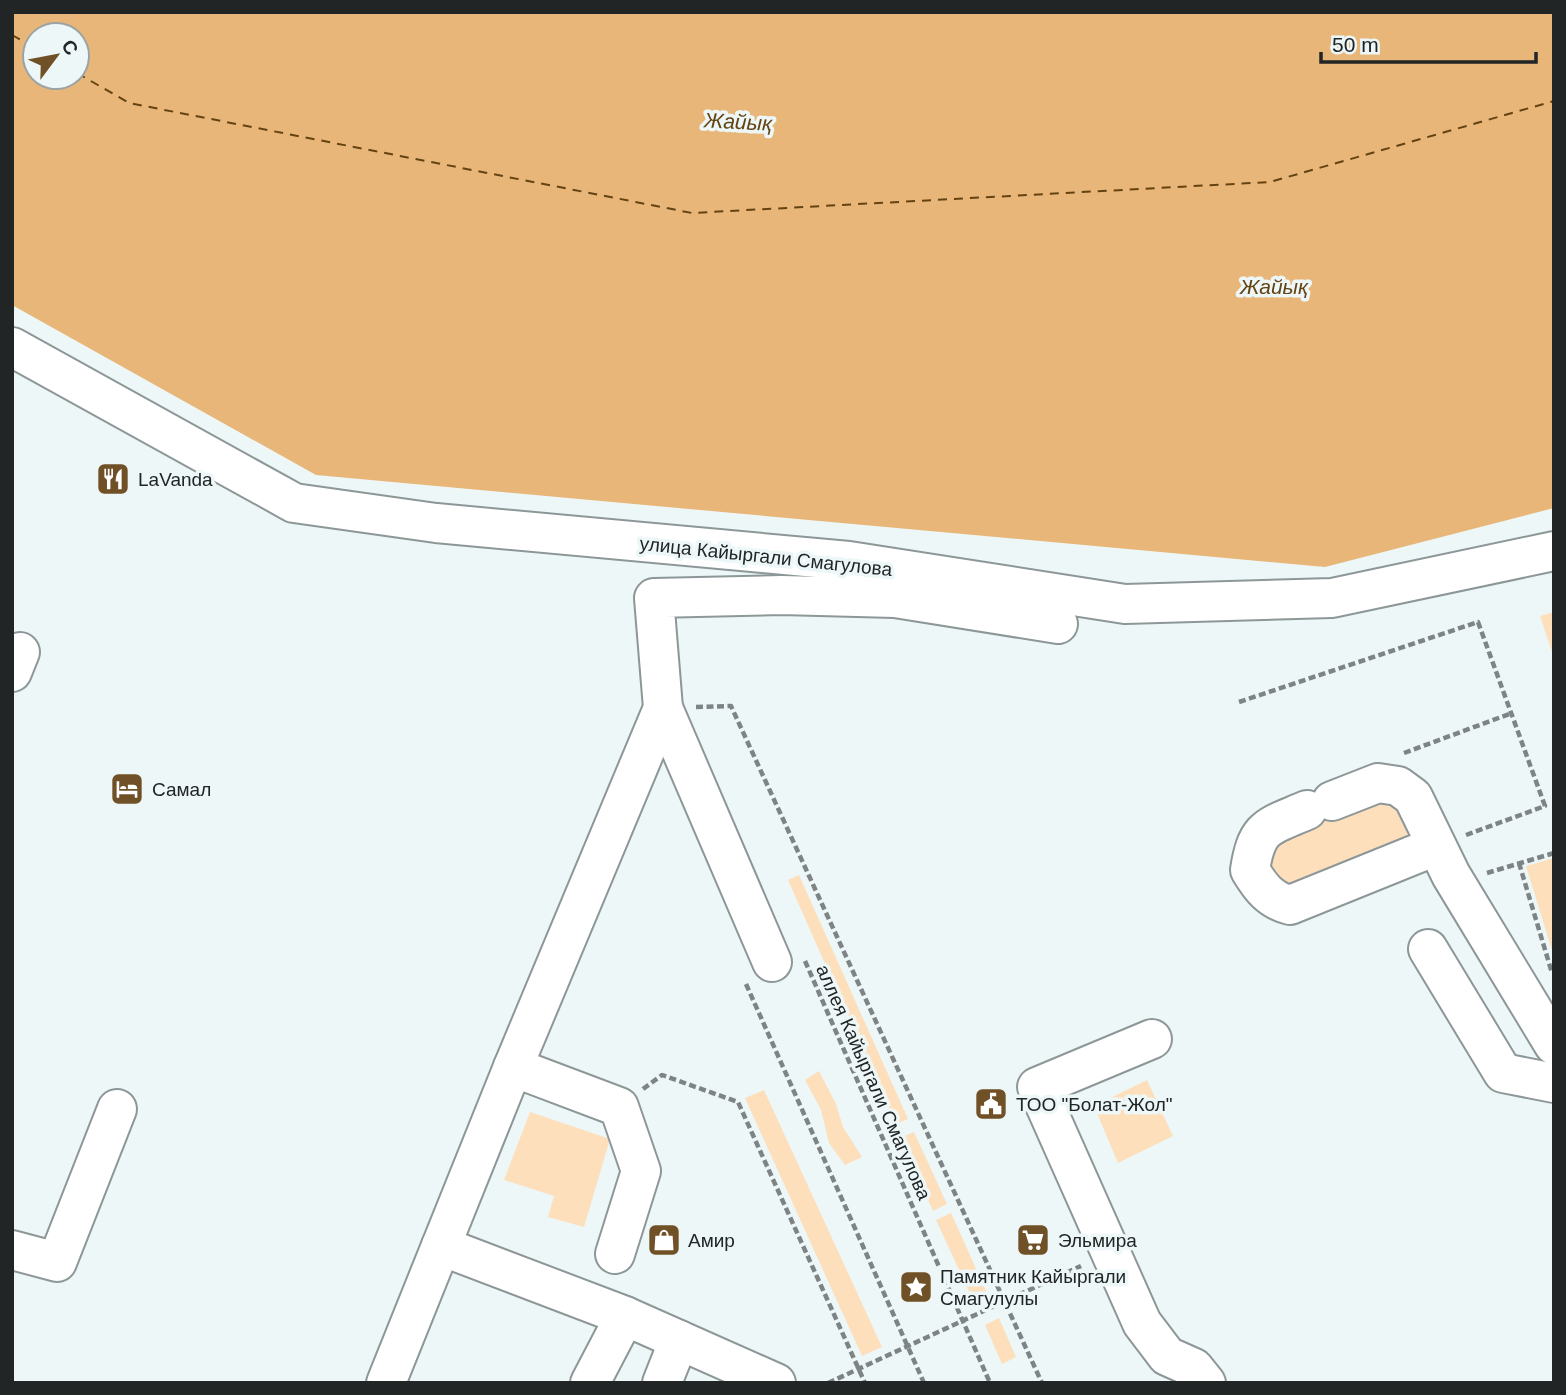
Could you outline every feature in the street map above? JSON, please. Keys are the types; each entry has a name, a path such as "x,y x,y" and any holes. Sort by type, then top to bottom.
{"street":[{"name":"улица Кайыргали Смагулова","path":"12,347 294,503 436,523 849,561 1125,604 1332,598 1554,551"},
{"path":"772,962 663,708 654,598 781,595 895,598 1058,624"},
{"path":"386,1383 513,1067 663,708"},
{"path":"1436,846 1290,905 1276,902 1250,870 1258,838 1268,826 1378,783 1398,786 1413,797 1436,846 1554,1045"},
{"path":"1428,950 1503,1073 1554,1083"},
{"path":"1152,1039 1037,1087 1142,1323 1167,1356 1194,1368 1206,1383"},
{"path":"513,1067 619,1107 641,1171 615,1254"},
{"path":"12,1250 57,1262 117,1109"},
{"path":"441,1246 625,1316 776,1383"},
{"path":"590,1383 625,1316"},
{"path":"662,1383 679,1340"}],"path":[{"path":"1239,702 1478,622 1545,806 1436,846"},
{"path":"663,708 731,706 1042,1383"},
{"path":"1398,786 1394,757 1511,713"},
{"path":"1482,874 1554,853"},
{"path":"1520,863 1554,979"},
{"name":"аллея Кайыргали Смагулова","path":"924,1383 743,977 801,950 990,1383"},
{"path":"619,1107 662,1075 738,1102 865,1383"},
{"path":"828,1383 1110,1252"}],"shaded area":[{"path":"1554,612 1554,658 1540,616"},
{"path":"1374,802 1391,805 1402,812 1407,825 1406,842 1298,892 1271,883 1264,847 1271,838"},
{"path":"1554,858 1554,957 1526,866"},
{"path":"799,875 908,1119 896,1124 788,880"},
{"path":"819,1071 836,1104 843,1127 862,1157 845,1165 829,1143 821,1110 805,1080"},
{"path":"1147,1080 1173,1136 1118,1163 1094,1106"},
{"path":"764,1090 882,1347 862,1356 745,1098"},
{"path":"530,1112 610,1139 584,1227 548,1217 554,1196 504,1180"},
{"path":"914,1132 947,1204 933,1211 900,1138"},
{"path":"951,1213 987,1293 973,1300 936,1220"},
{"path":"999,1318 1016,1357 1002,1364 985,1325"}],"water":[{"name":"Жайық","path":"12,12 1554,12 1554,508 1325,567 316,475 12,305"}],"ferry route":[{"path":"12,35 21,40"},
{"path":"91,81 129,103 692,213 1270,182 1554,101"}],"place":[{"name":"LaVanda","path":"113,479"},
{"name":"Самал","path":"127,789"},
{"name":"ТОО \"Болат-Жол\"","path":"991,1104"},
{"name":"Амир","path":"664,1240"},
{"name":"Эльмира","path":"1033,1240"},
{"name":"Памятник Кайыргали Смагулулы","path":"916,1287"}]}
